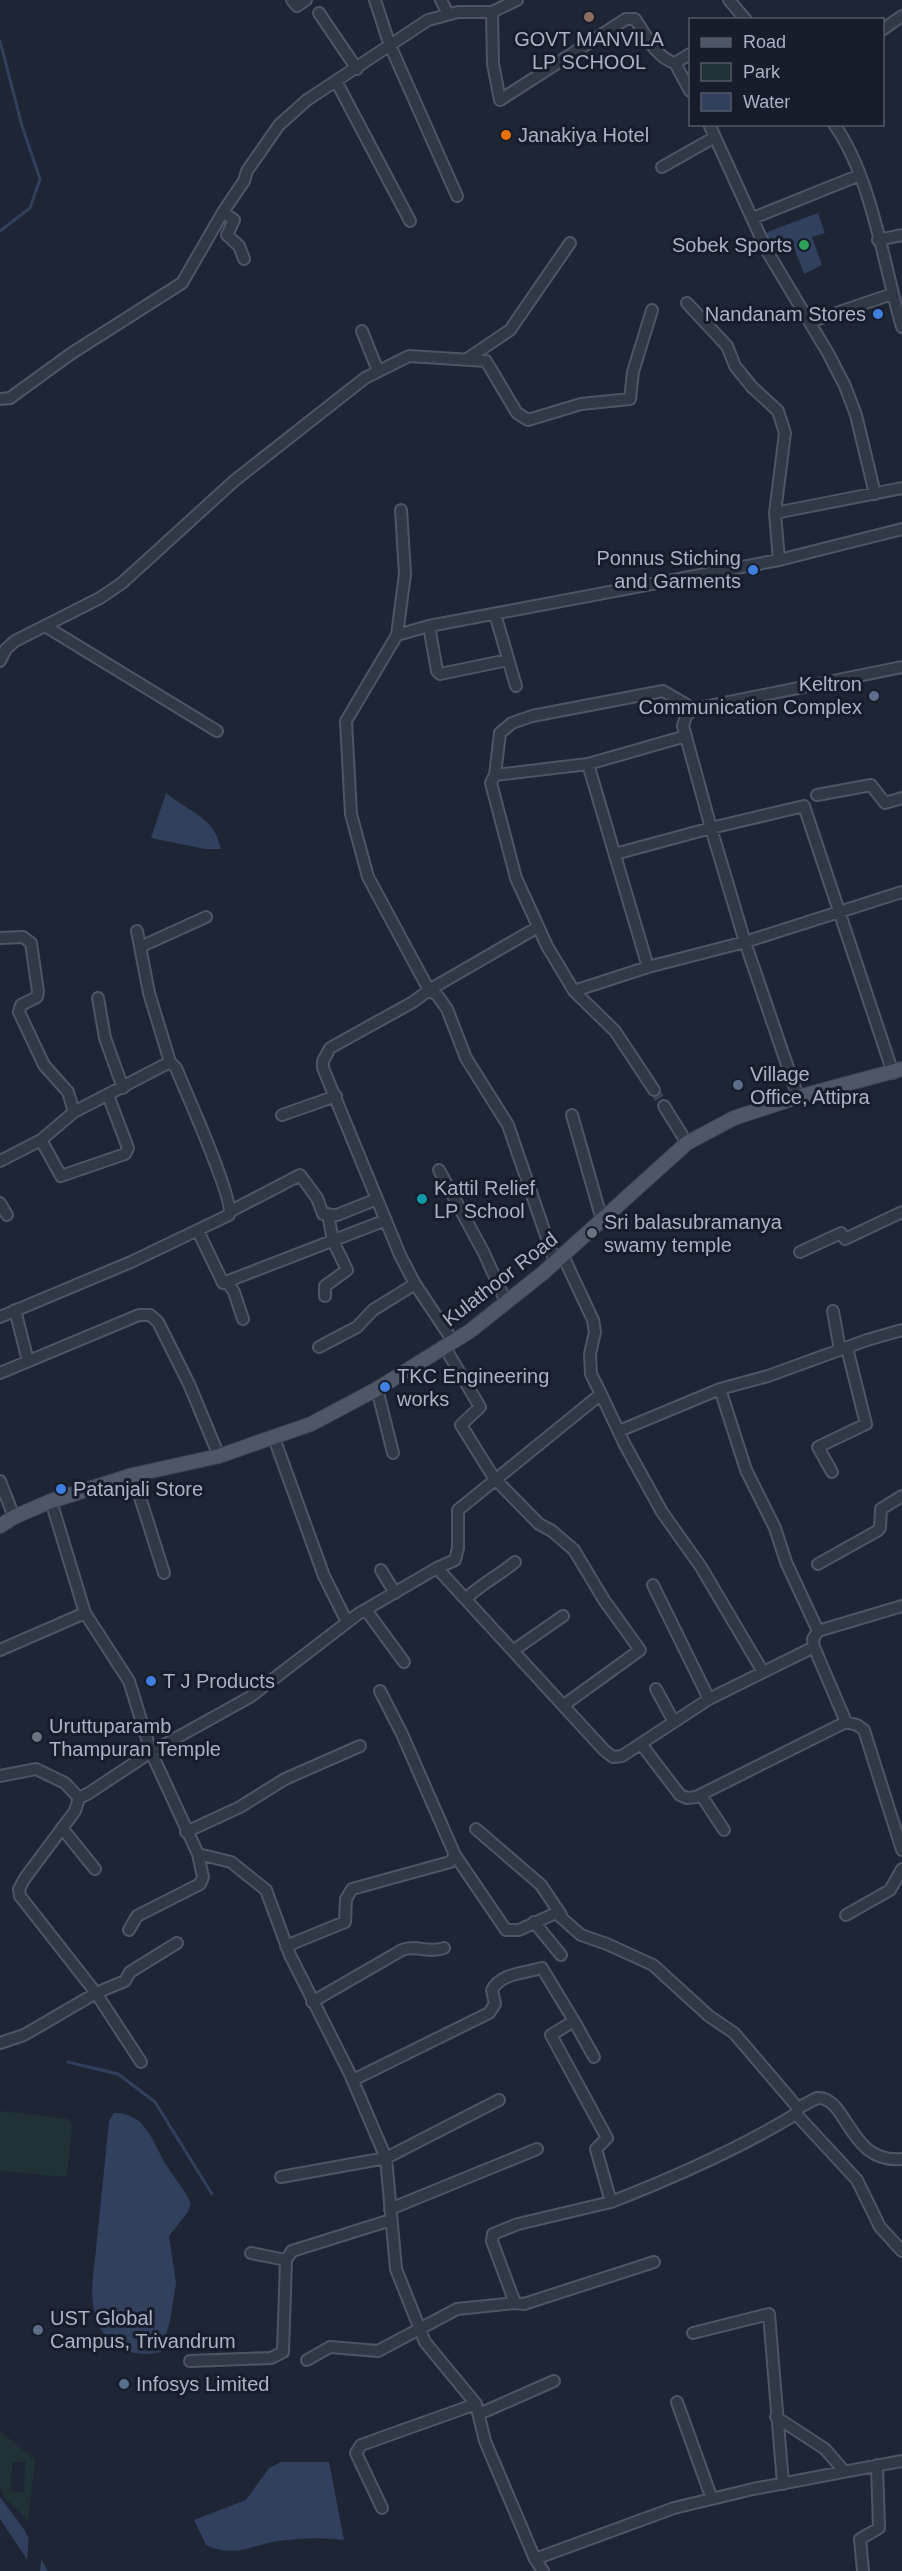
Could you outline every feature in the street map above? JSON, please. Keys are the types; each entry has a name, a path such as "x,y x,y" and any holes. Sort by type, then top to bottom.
{"main road":[{"name":"Kulathoor Road","path":"0,1526 14,1517 51,1501 133,1475 219,1456 310,1424 377,1389 470,1331 559,1259 687,1143 734,1118 798,1097 898,1071"}],"street":[{"path":"292,0 297,6 306,0"},
{"path":"375,0 389,43 458,196"},
{"path":"441,0 448,14"},
{"path":"0,399 10,398 72,353 182,283 223,212 244,181 247,171 279,125 307,100 357,69 389,43 406,36 428,20 448,14 492,12 517,0"},
{"path":"729,0 742,18"},
{"path":"492,12 494,64 500,100 626,19 635,19 662,57 675,63 689,89"},
{"path":"319,13 357,69"},
{"path":"884,29 902,16"},
{"path":"675,63 689,55"},
{"path":"336,81 410,221"},
{"path":"710,126 767,251 845,386 856,415 875,494"},
{"path":"835,126 849,146 860,175 902,327"},
{"path":"662,167 715,136"},
{"path":"753,218 860,175"},
{"path":"223,212 234,220 227,236 239,246 244,258"},
{"path":"878,240 902,235"},
{"path":"467,359 510,330 520,319 570,243"},
{"path":"810,322 892,294"},
{"path":"687,303 727,346 735,366 752,387 778,411 785,433 775,513 779,560"},
{"path":"0,661 10,644 100,598 122,583 234,481 378,371 410,356 486,361 517,413 528,420 581,404 630,399 633,372 652,310"},
{"path":"362,331 378,371"},
{"path":"775,513 902,488"},
{"path":"401,510 405,574 397,635 346,721 351,814 368,877 429,990 437,995 447,1009 465,1058 508,1125 559,1259 593,1320 595,1332 590,1354 591,1374 619,1431 662,1512 701,1567 763,1672"},
{"path":"397,635 429,626 779,560 902,529"},
{"path":"495,614 516,686"},
{"path":"45,626 216,731"},
{"path":"429,626 436,671 440,674 508,660"},
{"path":"798,1097 745,942 683,726 686,716 694,709 902,668"},
{"path":"654,1090 615,1031 573,991 538,927 516,878 491,783 495,775 500,733 512,723 532,716 663,691 694,709"},
{"path":"495,775 588,764 686,736"},
{"path":"588,764 648,967"},
{"path":"817,795 871,785 885,803 902,798"},
{"path":"615,854 804,806 838,912 898,1071"},
{"path":"573,991 648,967 745,942 902,892"},
{"path":"140,947 206,917"},
{"path":"538,927 429,990 413,1002 330,1048 323,1061 323,1068 415,1284 449,1344 480,1407 461,1425 494,1478 539,1524 552,1531 574,1550 604,1600 640,1650 564,1705"},
{"path":"137,932 149,993 170,1062 176,1068 231,1211"},
{"path":"0,938 23,937 32,943 38,992 37,997 21,1005 19,1012 44,1065 68,1092 74,1112"},
{"path":"98,998 105,1038 123,1088"},
{"path":"0,1161 41,1140 74,1112 170,1062"},
{"path":"41,1140 61,1176 125,1154 128,1148 108,1095"},
{"path":"282,1115 336,1096"},
{"path":"664,1106 687,1143"},
{"path":"572,1115 602,1220"},
{"path":"439,1170 484,1253 506,1302"},
{"path":"0,1317 222,1220 231,1211 300,1175 317,1198 323,1214 337,1215 377,1199"},
{"path":"0,1203 7,1215"},
{"path":"800,1252 841,1233 844,1239 902,1212"},
{"path":"325,1296 325,1286 347,1270 333,1241 327,1214"},
{"path":"198,1231 223,1283 386,1220"},
{"path":"227,1282 234,1292 243,1319"},
{"path":"319,1347 357,1327 374,1310 415,1284"},
{"path":"15,1310 28,1361"},
{"path":"832,1472 818,1447 866,1424 833,1311"},
{"path":"0,1373 138,1315 150,1316 158,1322 189,1384 219,1456"},
{"path":"619,1431 720,1389 768,1376 902,1330"},
{"path":"377,1389 393,1453"},
{"path":"720,1389 746,1470 775,1528 786,1562 818,1631"},
{"path":"141,2062 96,1993 20,1896 19,1889 25,1878 75,1811 79,1798 151,1752 250,1697 347,1622 437,1568 455,1560 458,1548 458,1510 494,1478 601,1394"},
{"path":"274,1438 324,1576 347,1622"},
{"path":"133,1475 164,1573"},
{"path":"0,1481 14,1517"},
{"path":"818,1564 877,1532 880,1527 881,1509 902,1496"},
{"path":"51,1501 85,1613 129,1682 151,1752 198,1854 203,1877 200,1884 137,1916 129,1930"},
{"path":"466,1599 515,1562"},
{"path":"437,1568 604,1750 613,1757 622,1756 709,1699 814,1647"},
{"path":"381,1570 395,1593"},
{"path":"653,1584 709,1699"},
{"path":"846,1722 814,1647 813,1639 818,1631 902,1606"},
{"path":"366,1610 404,1662"},
{"path":"0,1650 85,1613"},
{"path":"514,1650 563,1616"},
{"path":"656,1689 674,1722"},
{"path":"380,1691 402,1734 455,1855 506,1930 519,1930 550,1914 561,1916"},
{"path":"641,1744 680,1795 687,1798 701,1795 846,1722 857,1725 864,1730 902,1850"},
{"path":"186,1832 240,1808 285,1779 360,1746"},
{"path":"0,1776 36,1769 65,1783 79,1798"},
{"path":"701,1795 724,1830"},
{"path":"62,1828 95,1869"},
{"path":"476,1829 541,1885 567,1925 581,1935 653,1965 694,2003 734,2033 857,2180 879,2227 902,2251"},
{"path":"198,1854 231,1862 266,1890 286,1946 353,2080 386,2158 396,2269 425,2342 478,2409 485,2441 535,2559 543,2571"},
{"path":"286,1946 345,1922 346,1899 352,1889 450,1862 455,1855"},
{"path":"846,1915 890,1890 902,1869"},
{"path":"534,1922 561,1955"},
{"path":"0,2043 24,2036 96,1993 125,1981 130,1972 177,1943"},
{"path":"312,2002 402,1950 414,1947 431,1952 444,1948"},
{"path":"353,2080 489,2013 495,2004 492,1990 495,1984 517,1973 542,1968 594,2057"},
{"path":"574,2021 550,2036 607,2138 596,2149 610,2202"},
{"path":"515,2303 492,2241 493,2234 518,2224 610,2202 712,2159 817,2098 826,2098 871,2154 890,2160 902,2159"},
{"path":"281,2177 386,2158 499,2100"},
{"path":"190,2361 271,2358 283,2352 286,2260 292,2251 391,2214 537,2149"},
{"path":"251,2253 286,2260"},
{"path":"307,2360 330,2347 378,2351 457,2309 524,2304 654,2262"},
{"path":"693,2332 769,2314 783,2484"},
{"path":"382,2508 356,2453 361,2445 478,2409 554,2381"},
{"path":"677,2402 712,2499"},
{"path":"776,2417 825,2449 844,2471"},
{"path":"535,2559 674,2508 844,2471 902,2461"},
{"path":"863,2571 860,2539 879,2528 878,2465"}],"green space":[{"path":"0,2111 69,2119 72,2127 67,2177 0,2171"},
{"path":"0,2431 35,2460 28,2520 4,2497 0,2488","holes":["12,2462 25,2462 24,2492 11,2491"]}],"water":[{"name":"Sobek Sports","path":"818,213 825,233 812,237 822,265 804,274 792,242 768,251 762,234"},
{"path":"166,793 207,822 218,838 221,849 205,849 151,838"},
{"path":"114,2113 125,2114 142,2124 191,2204 188,2212 169,2236 176,2283 170,2321 161,2352 151,2354 131,2352 106,2337 96,2318 92,2299 109,2121"},
{"path":"281,2462 329,2462 344,2540 295,2539 234,2551 225,2551 206,2545 194,2520 246,2500 269,2468"},
{"path":"0,2497 23,2528 48,2571 35,2571 0,2519"}],"pier":[{"path":"29,2533 42,2553 40,2571 32,2571 27,2563"}],"waterway":[{"path":"0,41 22,126 40,179 30,208 0,231"},
{"path":"68,2062 118,2074 155,2102 212,2194"}],"tunnel":[{"path":"654,1090 664,1106"}],"place":[{"name":"GOVT MANVILA LP SCHOOL","path":"589,17"},
{"name":"Janakiya Hotel","path":"506,135"},
{"name":"Sobek Sports","path":"804,245"},
{"name":"Nandanam Stores","path":"878,314"},
{"name":"Ponnus Stiching and Garments","path":"753,570"},
{"name":"Keltron Communication Complex","path":"874,696"},
{"name":"Village Office, Attipra","path":"738,1085"},
{"name":"Kattil Relief LP School","path":"422,1199"},
{"name":"Sri balasubramanya swamy temple","path":"592,1233"},
{"name":"TKC Engineering works","path":"385,1387"},
{"name":"Patanjali Store","path":"61,1489"},
{"name":"T J Products","path":"151,1681"},
{"name":"Uruttuparamb Thampuran Temple","path":"37,1737"},
{"name":"UST Global Campus, Trivandrum","path":"38,2330"},
{"name":"Infosys Limited","path":"124,2384"}]}
